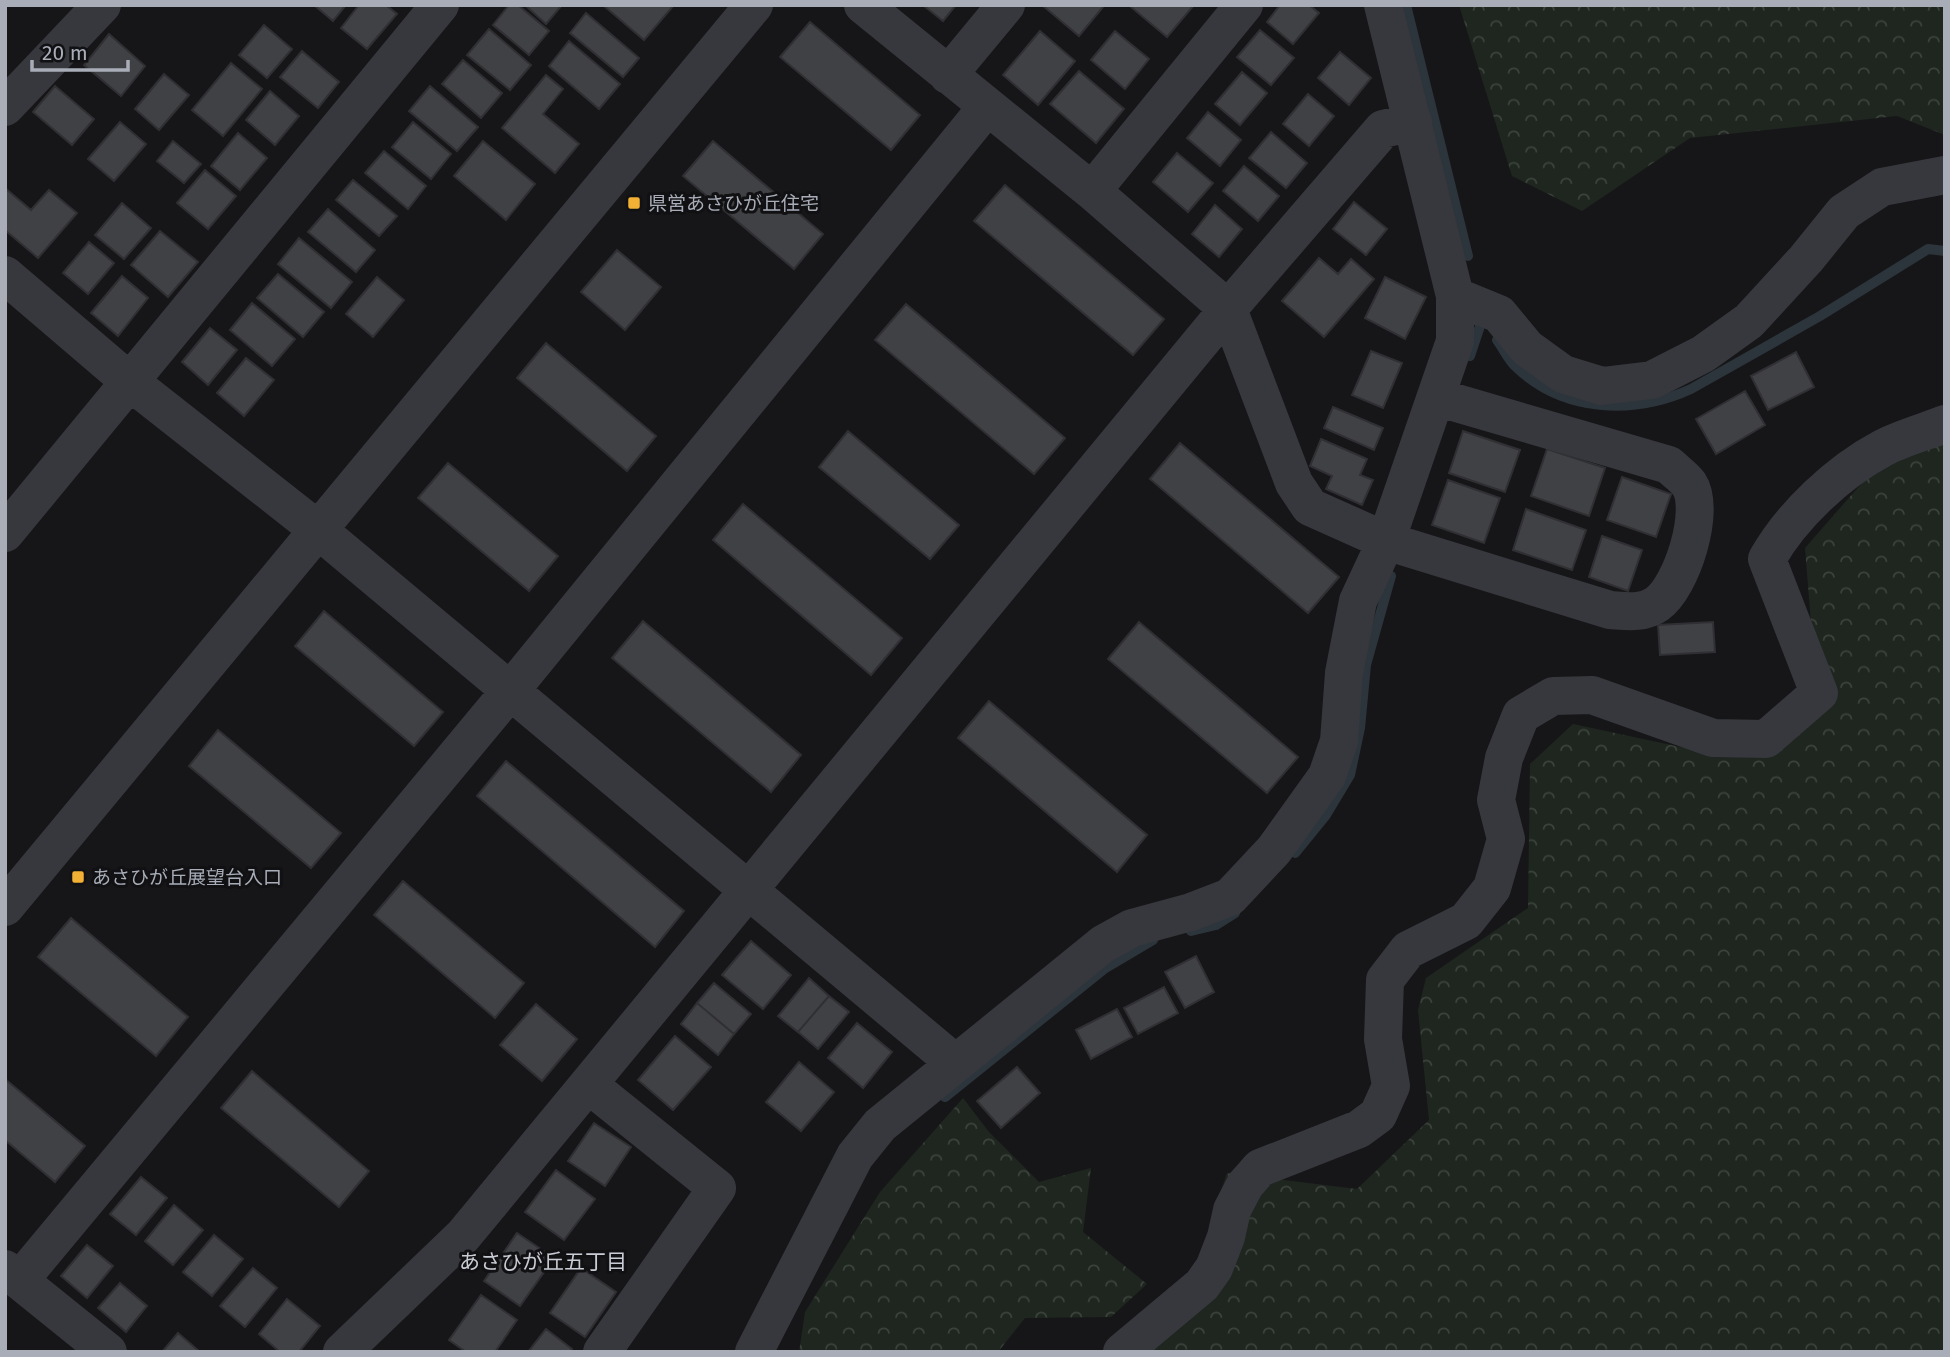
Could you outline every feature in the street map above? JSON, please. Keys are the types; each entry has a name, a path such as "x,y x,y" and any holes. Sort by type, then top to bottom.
{"street":[{"path":"5,107 102,5"},
{"path":"5,533 440,5"},
{"path":"5,907 754,5"},
{"path":"863,5 1092,191 1228,309 1294,483 1310,508 1386,541 1610,610 1636,612 1657,604 1671,590 1689,546 1696,512 1689,484 1669,465 1437,397"},
{"path":"948,75 1006,5"},
{"path":"1092,191 1244,5"},
{"path":"754,1352 855,1157 880,1125 1103,944 1132,928 1191,912 1230,897 1274,850 1327,776 1339,741 1344,673 1358,601 1386,541 1455,341 1455,296 1383,5"},
{"path":"108,1352 12,1274 510,691 987,107"},
{"path":"342,1352 463,1236 1228,309 1383,129 1413,122"},
{"path":"1455,296 1499,314 1527,348 1563,373 1602,386 1652,380 1703,355 1749,321 1844,212 1882,187 1945,175"},
{"path":"5,275 129,381 317,528 956,1063"},
{"path":"1122,1352 1202,1284 1218,1258 1232,1210 1245,1185 1260,1168 1359,1129 1378,1115 1391,1086 1384,1038 1385,980 1408,950 1466,921 1493,888 1506,839 1496,800 1504,758 1521,715 1553,696 1592,695 1713,738 1766,739 1819,693 1767,559 1784,529 1824,490 1884,448 1945,424"},
{"path":"589,1085 717,1188 602,1352"}],"green space":[{"path":"1459,5 1945,5 1945,135 1897,116 1690,138 1582,211 1512,176"},
{"path":"1945,439 1945,1352 1133,1352 1201,1302 1214,1212 1227,1173 1357,1189 1429,1120 1418,1010 1426,978 1528,908 1530,764 1573,724 1718,755 1798,716 1813,648 1805,548 1882,460"},
{"path":"963,1098 989,1132 1039,1182 1091,1168 1083,1232 1147,1284 1111,1317 1025,1318 998,1352 799,1352 805,1312 880,1192"}],"building":[{"path":"314,5 346,5 333,21"},
{"path":"359,5 386,5 397,14 367,49 341,28"},
{"path":"509,5 518,5 549,31 529,55 493,25"},
{"path":"525,5 562,5 546,24"},
{"path":"603,5 674,5 644,40"},
{"path":"923,5 956,5 943,21"},
{"path":"1042,5 1100,5 1103,7 1079,36"},
{"path":"1194,5 1167,37 1131,7"},
{"path":"1280,5 1309,5 1319,13 1293,44 1267,22"},
{"path":"586,13 639,58 623,77 570,33"},
{"path":"810,22 920,115 891,150 780,57"},
{"path":"264,25 292,49 267,78 239,55"},
{"path":"489,29 531,65 510,90 467,55"},
{"path":"1260,30 1294,58 1271,85 1237,57"},
{"path":"1040,31 1075,61 1038,105 1003,75"},
{"path":"1115,31 1149,59 1125,89 1091,60"},
{"path":"109,34 145,66 121,96 84,65"},
{"path":"569,41 620,84 599,109 549,66"},
{"path":"302,51 339,82 318,108 280,77"},
{"path":"1340,52 1371,78 1349,105 1318,78"},
{"path":"463,60 502,93 481,118 442,84"},
{"path":"231,63 262,89 223,136 192,110"},
{"path":"1079,71 1124,109 1096,143 1050,104"},
{"path":"1242,72 1267,93 1240,125 1215,104"},
{"path":"164,74 189,95 159,130 135,109"},
{"path":"546,75 563,89 543,114 579,144 555,173 502,128"},
{"path":"55,86 94,119 72,145 33,112"},
{"path":"430,86 478,127 457,151 409,111"},
{"path":"270,91 299,116 275,145 246,120"},
{"path":"1308,94 1334,116 1309,146 1283,124"},
{"path":"1208,112 1241,140 1220,166 1187,138"},
{"path":"120,122 146,144 114,181 88,159"},
{"path":"413,122 451,154 431,179 392,147"},
{"path":"1271,132 1307,163 1286,188 1249,158"},
{"path":"238,133 267,158 240,190 211,166"},
{"path":"173,141 201,164 184,183 157,161"},
{"path":"483,141 535,184 506,220 454,176"},
{"path":"713,141 823,234 794,269 683,176"},
{"path":"384,151 426,186 408,209 365,173"},
{"path":"1177,153 1213,183 1188,212 1153,182"},
{"path":"1244,166 1279,196 1258,221 1223,191"},
{"path":"205,170 236,196 208,229 177,203"},
{"path":"353,180 397,216 379,236 336,200"},
{"path":"1005,185 1164,319 1133,355 974,221"},
{"path":"5,188 31,210 49,190 77,213 38,258 5,230"},
{"path":"1354,202 1387,229 1366,255 1333,229"},
{"path":"122,203 151,228 124,259 95,235"},
{"path":"1215,205 1242,229 1219,257 1192,234"},
{"path":"328,209 375,250 356,272 308,232"},
{"path":"160,231 198,262 168,297 131,265"},
{"path":"299,238 352,282 331,308 278,264"},
{"path":"89,242 114,263 88,294 63,273"},
{"path":"617,250 661,287 625,330 581,292"},
{"path":"1319,258 1338,274 1351,259 1374,279 1324,337 1282,301"},
{"path":"278,274 324,312 303,337 257,298"},
{"path":"122,276 148,298 118,336 91,313"},
{"path":"377,277 404,300 373,337 346,314"},
{"path":"1385,277 1426,297 1405,339 1365,318"},
{"path":"252,303 295,339 272,366 230,330"},
{"path":"906,304 1065,438 1034,474 875,340"},
{"path":"210,328 237,350 208,385 182,362"},
{"path":"546,343 656,436 627,471 517,378"},
{"path":"1371,351 1402,363 1383,408 1352,395"},
{"path":"1796,352 1814,387 1768,410 1751,376"},
{"path":"246,358 274,380 244,416 217,393"},
{"path":"1745,391 1765,425 1716,454 1696,419"},
{"path":"1333,407 1383,428 1374,450 1324,428"},
{"path":"848,431 959,525 930,559 819,467"},
{"path":"1463,431 1520,450 1505,492 1449,473"},
{"path":"1321,439 1367,459 1360,475 1373,480 1362,505 1326,489 1332,476 1310,466"},
{"path":"1180,443 1339,577 1308,613 1150,479"},
{"path":"1547,449 1605,468 1589,516 1531,496"},
{"path":"448,463 558,556 529,591 418,498"},
{"path":"1622,477 1671,494 1656,537 1607,520"},
{"path":"1448,480 1500,498 1484,543 1432,525"},
{"path":"743,504 902,638 871,675 713,540"},
{"path":"1526,509 1586,530 1572,570 1513,550"},
{"path":"1602,536 1642,550 1628,591 1589,577"},
{"path":"324,611 443,712 414,746 295,646"},
{"path":"643,621 801,755 771,792 612,658"},
{"path":"1139,622 1298,757 1267,793 1108,659"},
{"path":"1713,622 1715,652 1660,655 1658,625"},
{"path":"989,701 1147,835 1117,872 958,738"},
{"path":"218,730 341,833 311,868 189,766"},
{"path":"506,761 684,911 655,947 477,796"},
{"path":"403,881 524,983 495,1018 374,915"},
{"path":"71,918 188,1017 156,1056 38,957"},
{"path":"751,941 791,975 763,1009 722,975"},
{"path":"1196,956 1214,992 1185,1008 1165,972"},
{"path":"809,978 829,996 798,1032 778,1016"},
{"path":"714,983 751,1014 734,1034 697,1003"},
{"path":"1164,987 1178,1013 1138,1034 1124,1008"},
{"path":"829,996 849,1012 818,1049 798,1032"},
{"path":"697,1003 734,1034 718,1055 681,1024"},
{"path":"536,1004 577,1039 542,1081 500,1045"},
{"path":"1117,1009 1132,1037 1091,1059 1076,1030"},
{"path":"857,1023 892,1052 863,1088 828,1058"},
{"path":"675,1036 711,1067 673,1110 638,1080"},
{"path":"799,1062 834,1092 801,1131 766,1102"},
{"path":"1017,1067 1040,1093 1001,1128 977,1101"},
{"path":"252,1071 369,1171 339,1207 221,1108"},
{"path":"5,1079 85,1146 55,1182 5,1140"},
{"path":"594,1123 631,1147 605,1186 568,1161"},
{"path":"556,1170 595,1199 564,1240 525,1212"},
{"path":"141,1177 167,1198 136,1235 110,1214"},
{"path":"174,1205 203,1230 173,1265 145,1241"},
{"path":"517,1233 554,1258 520,1306 484,1281"},
{"path":"214,1235 243,1259 212,1296 183,1272"},
{"path":"87,1245 113,1266 87,1298 61,1276"},
{"path":"253,1268 277,1288 245,1327 220,1306"},
{"path":"581,1268 616,1292 585,1337 550,1313"},
{"path":"120,1283 147,1306 126,1332 98,1308"},
{"path":"481,1295 517,1320 495,1352 466,1352 449,1340"},
{"path":"287,1299 320,1326 299,1352 280,1352 259,1334"},
{"path":"546,1329 572,1349 570,1352 528,1352"},
{"path":"178,1333 200,1352 162,1352"}],"waterway":[{"path":"1406,5 1468,256"},
{"path":"1497,340 1515,366 1534,382 1555,393 1600,405 1646,403 1691,389 1820,316 1928,249 1945,251"},
{"path":"1470,356 1482,320"},
{"path":"1295,853 1326,815 1350,775 1360,728 1366,665 1391,576"},
{"path":"1191,931 1216,925 1235,913"},
{"path":"945,1097 1104,969 1153,940"}],"place":[{"name":"県営あさひが丘住宅","path":"634,203"},
{"name":"あさひが丘展望台入口","path":"78,877"}],"district":[{"name":"あさひが丘五丁目","path":"543,1262"}]}
